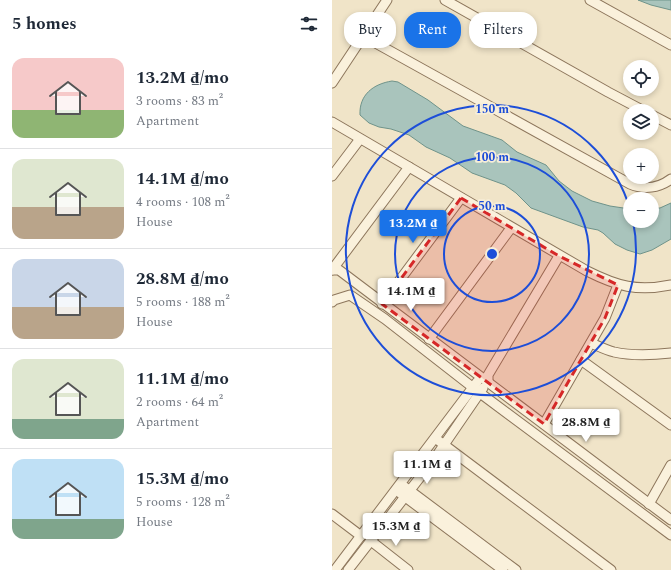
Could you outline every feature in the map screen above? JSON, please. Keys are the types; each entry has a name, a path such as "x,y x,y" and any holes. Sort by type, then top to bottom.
{"street":[{"path":"379,12 387,0"},
{"path":"445,0 631,104"},
{"path":"590,0 671,45"},
{"path":"332,83 355,48"},
{"path":"385,48 630,184 641,187 651,187 662,184 671,178"},
{"path":"659,119 671,125"},
{"path":"332,122 559,256 597,276 618,285 646,288 671,285"},
{"path":"332,176 360,139"},
{"path":"332,270 409,167"},
{"path":"382,304 461,198"},
{"path":"429,339 511,228"},
{"path":"348,570 444,444 559,256"},
{"path":"332,270 339,270 429,339 671,535"},
{"path":"544,424 605,318 618,285"},
{"path":"332,302 350,295 544,424 671,520"},
{"path":"591,343 614,352 651,354 671,353"},
{"path":"581,360 671,425"},
{"path":"335,570 435,437 482,383"},
{"path":"435,437 611,570"},
{"path":"649,504 671,465"},
{"path":"398,487 467,538 516,570"},
{"path":"332,514 360,537 408,570"},
{"path":"467,538 503,570"}],"highlighted area":[{"path":"461,198 559,256 618,285 605,318 544,424 382,304"}],"water":[{"path":"638,0 671,0 671,10 651,5"},
{"path":"392,81 398,82 428,100 463,126 502,140 517,152 546,165 559,181 572,191 592,201 623,208 623,228 659,228 659,208 671,203 671,239 652,250 640,254 627,250 615,244 598,230 583,227 531,208 516,193 505,185 472,173 450,158 426,147 409,135 369,123 360,115 362,102 368,92"}]}
